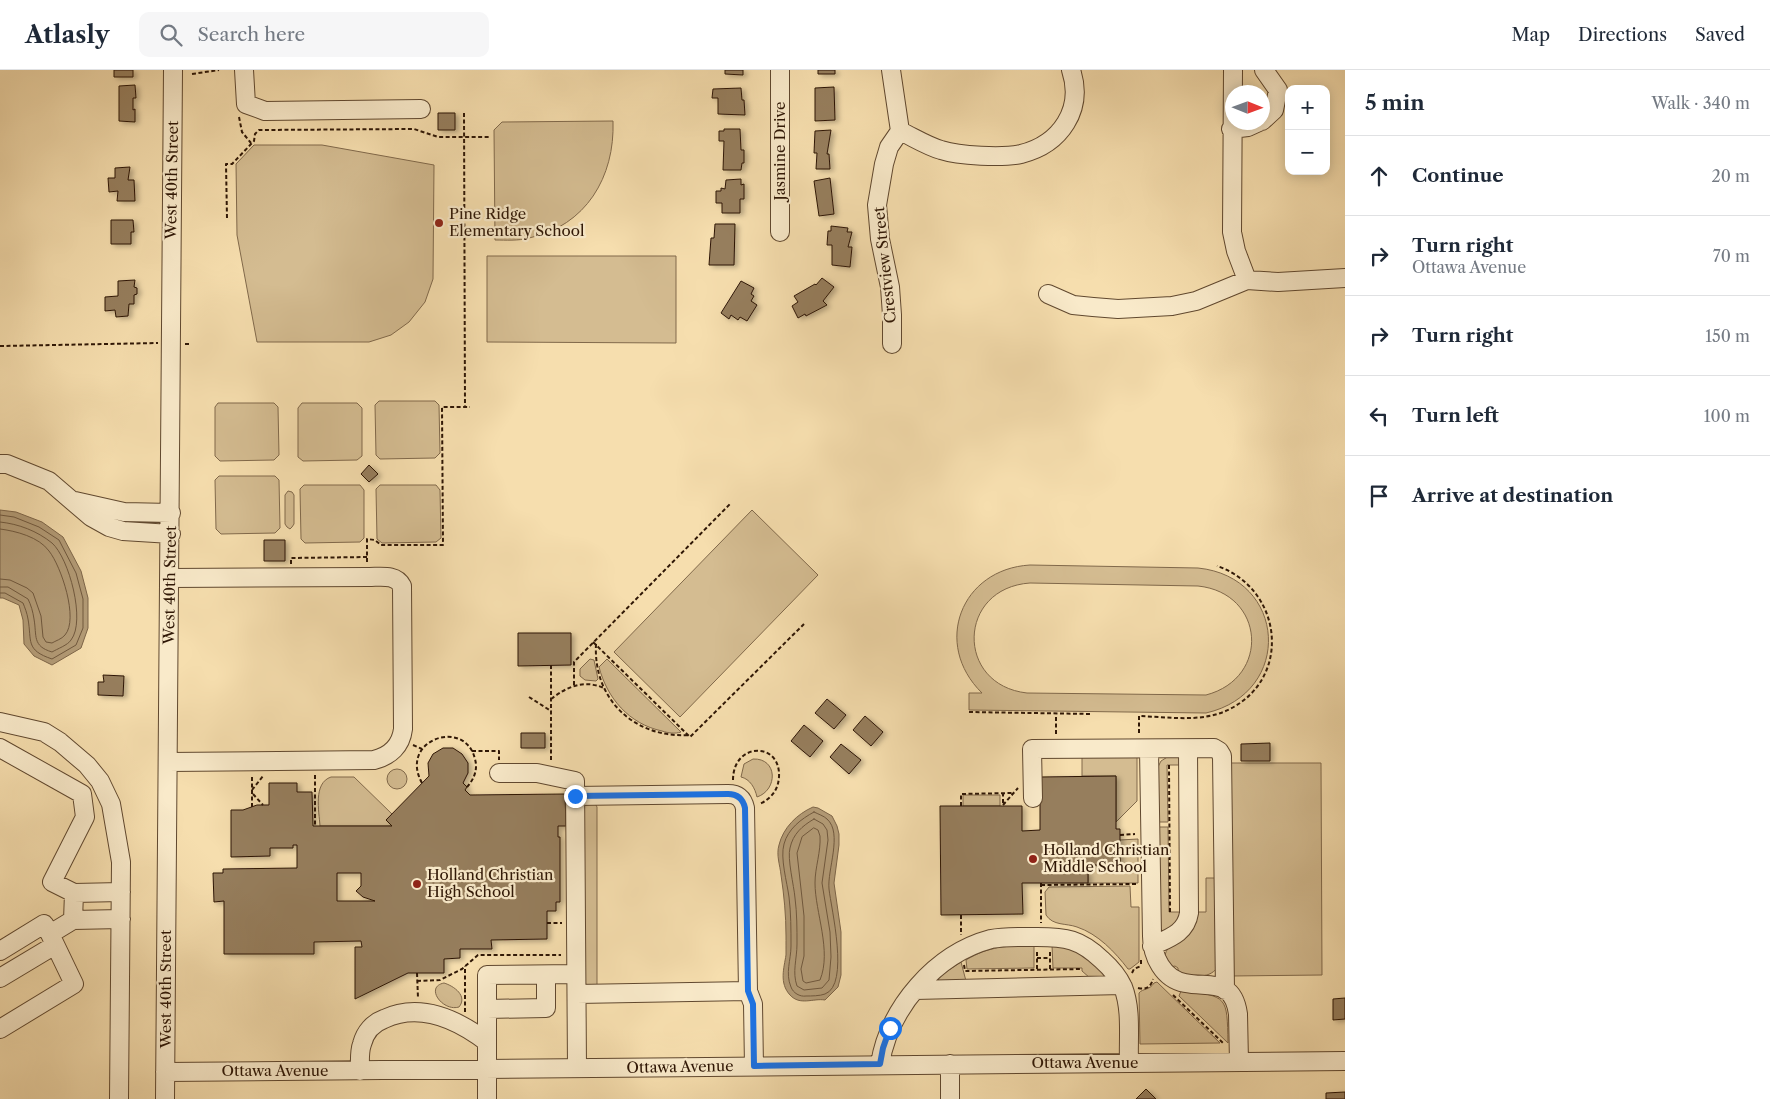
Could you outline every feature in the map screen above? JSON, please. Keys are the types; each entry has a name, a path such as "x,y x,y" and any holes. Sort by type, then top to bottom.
{"street":[{"name":"West 40th Street","path":"165,1099 171,534 173,70"},
{"path":"244,70 246,104 265,111 421,109"},
{"name":"Jasmine Drive","path":"780,70 780,232"},
{"path":"891,70 900,131 941,150 996,155 1021,154 1055,138 1068,120 1075,102 1074,79 1071,70"},
{"path":"1232,85 1233,70"},
{"path":"1264,70 1278,90 1274,110 1270,114"},
{"path":"1231,130 1232,232 1236,252 1247,280"},
{"name":"Crestview Street","path":"892,344 890,287 880,239 877,205 889,147 900,131"},
{"path":"1048,294 1073,305 1118,309 1172,306 1196,301 1247,280 1278,282 1345,278"},
{"path":"0,464 7,464 49,481 91,518 123,532 171,534"},
{"path":"72,500 124,512 171,513"},
{"path":"168,762 374,760 386,756 394,749 399,742 403,729 402,586 397,579 376,577 170,578"},
{"path":"0,742 2,722 44,732 60,742 86,765 100,781 111,804 121,862 118,1099"},
{"path":"1144,744 1152,946 1160,966 1175,980 1185,983 1215,985 1225,990 1234,1000 1237,1007 1238,1062"},
{"path":"1032,798 1032,749 1144,744 1219,750 1222,756 1225,990"},
{"path":"0,748 82,794 85,817 52,882 74,893 121,892"},
{"path":"1152,946 1181,931 1190,913 1188,749"},
{"path":"499,773 537,773 575,781 577,1068"},
{"path":"575,796 732,794 739,797 745,808 748,991 753,1004 754,1066"},
{"path":"73,920 74,893"},
{"path":"0,978 52,939 73,920 120,918"},
{"path":"0,951 44,924 74,984 0,1029"},
{"path":"880,1064 890,1028 897,1014 915,990 940,966 956,955 982,942 996,938 1054,937 1079,942 1092,950 1112,970 1129,982"},
{"path":"487,1099 487,975 576,974"},
{"path":"487,1009 546,1008 546,975"},
{"path":"915,990 1129,982"},
{"path":"1129,982 1127,1003 1129,1063"},
{"path":"576,994 748,991"},
{"path":"360,1071 361,1044 365,1035 374,1025 395,1014 421,1012 440,1016 465,1027 487,1042"},
{"name":"Ottawa Avenue","path":"165,1072 1345,1061"},
{"path":"950,1064 950,1099"}],"path":[{"path":"192,74 218,70"},
{"path":"464,113 466,407"},
{"path":"227,218 226,164 232,164 254,141 255,134 260,130 414,129 438,137 490,137"},
{"path":"0,346 163,343"},
{"path":"367,567 367,539 375,540 381,545 443,545 442,407 470,407"},
{"path":"574,685 574,662 595,643 730,504"},
{"path":"1144,744 1139,716 1199,718 1219,714 1231,709 1248,697 1264,675 1269,663 1272,643 1270,622 1266,610 1256,592 1246,582 1236,574 1217,566"},
{"path":"595,643 597,669 604,688 617,708 638,724 662,734 688,735 690,737 804,624"},
{"path":"595,643 688,735"},
{"path":"551,666 551,776"},
{"path":"551,699 574,685 591,684 604,688"},
{"path":"529,697 551,711"},
{"path":"969,712 1092,714"},
{"path":"1055,749 1056,714"},
{"path":"422,783 416,766 422,749 430,741 446,736 463,741 472,752 475,760 475,772 467,787"},
{"path":"408,748 411,742 422,749"},
{"path":"732,794 733,772 739,758 745,753 756,750 765,752 773,758 779,771 776,790 758,806 745,808"},
{"path":"472,752 492,751"},
{"path":"1169,766 1170,912"},
{"path":"315,770 316,826"},
{"path":"252,771 252,807"},
{"path":"252,791 268,771"},
{"path":"252,791 263,805"},
{"path":"1003,793 1003,806"},
{"path":"961,806 961,794 1013,794"},
{"path":"1120,835 1140,834"},
{"path":"1041,927 1041,884 1141,884"},
{"path":"961,914 962,941"},
{"path":"547,923 568,923"},
{"path":"1037,945 1037,970"},
{"path":"1050,945 1050,970"},
{"path":"486,949 486,955"},
{"path":"1037,958 1050,958"},
{"path":"963,961 965,971 1082,969"},
{"path":"465,966 465,1017"},
{"path":"1145,966 1134,969 1129,982 1139,988 1146,988 1152,983 1153,975"},
{"path":"417,973 418,1004"}],"shaded area":[{"path":"613,121 609,161 593,196 581,210 566,223 549,232 525,239 495,240 494,130 502,122"},
{"path":"254,145 322,145 434,165 433,279 425,302 409,322 391,335 369,342 257,342 237,235 236,164"},
{"path":"487,256 676,256 676,343 487,342"},
{"path":"379,401 435,401 439,405 440,453 435,458 380,459 376,455 375,405"},
{"path":"218,403 274,403 278,407 279,455 274,460 220,461 215,456 215,407"},
{"path":"302,403 357,403 362,408 362,456 357,460 303,461 298,457 298,408"},
{"path":"219,476 275,476 279,480 280,528 275,533 221,534 216,529 215,480"},
{"path":"304,485 360,485 364,490 364,538 360,542 305,543 301,539 300,489"},
{"path":"380,485 436,485 440,490 441,538 436,542 382,543 377,539 376,489"},
{"path":"288,491 294,495 294,524 290,529 285,524 285,495"},
{"path":"752,510 818,575 680,717 614,652"},
{"path":"1030,565 1198,568 1228,576 1249,592 1263,613 1268,636 1266,661 1254,683 1235,701 1206,713 969,710 969,693 982,693 967,674 959,653 957,632 961,612 971,594 986,580 1006,570","holes":["1030,583 1198,586 1220,592 1237,604 1247,619 1252,637 1250,655 1242,672 1227,686 1206,695 1027,693 1003,686 987,673 977,656 974,637 978,618 989,601 1006,589"]},
{"path":"590,659 594,660 598,679 596,681 585,680 580,676 580,669"},
{"path":"607,659 681,732 669,733 650,728 621,708 608,689 599,667"},
{"path":"1082,755 1137,757 1137,801 1116,822 1116,776 1082,776"},
{"path":"1169,756 1179,756 1181,759 1180,765 1167,765 1168,822 1158,822 1158,767 1161,761"},
{"path":"753,759 761,760 767,764 771,769 772,775 772,782 769,788 757,797 752,784 741,777 744,764"},
{"path":"1229,763 1321,763 1322,975 1231,976"},
{"path":"397,769 404,772 407,779 404,786 397,789 390,786 387,779 390,772"},
{"path":"331,777 354,777 392,814 386,820 392,826 320,826 319,791 325,780"},
{"path":"963,795 1000,795 1000,806 963,806"},
{"path":"583,803 595,803 597,807 597,987 584,985"},
{"path":"1158,827 1168,827 1169,912 1180,912 1179,924 1163,931 1159,928"},
{"path":"1138,839 1138,883 1088,883 1088,873 1083,873 1083,865 1120,865 1120,840"},
{"path":"1206,878 1216,878 1217,968 1204,976 1194,976 1178,972 1178,968 1175,966 1171,967 1165,955 1172,944 1191,928 1196,914 1206,912"},
{"path":"1130,886 1131,907 1139,907 1139,962 1130,969 1106,944 1092,934 1077,927 1056,923 1046,915 1045,892 1049,887"},
{"path":"1034,945 1034,968 967,969 966,960 974,955 1007,946"},
{"path":"1052,945 1071,947 1088,957 1106,975 1106,978 1090,978 1082,971 1082,968 1053,968"},
{"path":"961,962 966,981 933,982 941,975"},
{"path":"1157,982 1220,1043 1140,1044 1139,993"},
{"path":"444,983 452,986 461,995 462,999 459,1007 447,1006 438,998 436,989 438,985"},
{"path":"1181,991 1208,995 1222,1001 1227,1016 1228,1043 1179,996"}],"water":[{"path":"0,510 16,512 42,522 63,537 81,571 88,598 88,628 81,648 52,665 34,656 24,644 23,620 19,605 0,598"},
{"path":"813,807 832,816 839,834 834,883 841,932 841,975 838,987 825,1000 802,1001 790,995 784,986 783,980 786,955 786,920 778,852 781,839 787,827 796,818"}],"building":[{"path":"114,70 133,70 133,77 114,77"},
{"path":"725,70 743,70 743,75 725,74"},
{"path":"818,70 835,70 835,74 818,74"},
{"path":"135,85 136,98 133,98 133,110 135,109 135,122 119,121 119,86"},
{"path":"834,87 835,120 815,121 815,88"},
{"path":"741,88 745,115 718,114 718,98 712,98 713,89"},
{"path":"438,113 455,113 455,130 438,130"},
{"path":"724,129 740,129 741,150 744,150 744,163 742,163 741,170 723,170 724,141 719,141 719,131 724,131"},
{"path":"831,130 827,154 829,154 830,169 816,169 817,153 814,153 815,131"},
{"path":"130,167 128,180 134,180 135,201 117,201 118,191 109,192 108,178 115,178 115,168"},
{"path":"830,178 834,214 819,216 814,181"},
{"path":"741,179 741,185 744,184 744,199 740,199 740,213 722,213 722,203 716,203 716,191 721,191 721,188 725,189 726,180"},
{"path":"111,220 133,220 134,232 131,232 131,244 111,244"},
{"path":"715,224 735,224 734,265 709,265 711,238 714,238"},
{"path":"831,226 848,228 847,232 852,232 848,247 852,247 850,267 832,265 832,245 827,245 828,231 831,231"},
{"path":"822,278 834,287 823,301 827,305 798,318 792,306 798,302 794,296 816,285"},
{"path":"135,280 134,287 137,288 137,294 134,295 134,304 129,304 128,316 116,317 115,310 105,311 105,297 118,296 118,281"},
{"path":"741,281 754,288 751,294 754,296 751,301 757,305 747,321 740,317 738,320 731,315 729,319 721,313"},
{"path":"369,465 378,474 369,482 361,474"},
{"path":"264,540 285,540 285,561 264,561"},
{"path":"518,633 571,633 571,665 518,666"},
{"path":"103,675 124,676 123,696 98,695 98,682 104,682"},
{"path":"827,699 846,715 834,729 815,713"},
{"path":"865,716 883,732 871,746 853,730"},
{"path":"804,725 823,741 810,757 791,741"},
{"path":"521,733 545,733 545,748 521,748"},
{"path":"1270,743 1270,761 1241,761 1241,744"},
{"path":"841,744 861,760 849,774 830,757"},
{"path":"443,748 453,748 462,754 468,763 468,773 463,783 467,787 465,790 470,795 565,794 566,826 558,826 558,837 560,837 560,902 556,902 556,911 547,911 547,939 491,940 492,949 460,949 460,958 444,959 444,973 408,973 355,999 355,947 362,947 361,941 314,942 314,954 224,954 224,901 214,902 213,873 223,873 223,869 297,868 297,845 293,845 293,848 270,848 270,856 231,857 231,810 243,810 257,805 269,805 269,783 297,783 297,792 312,792 313,826 392,826 386,820 429,776 428,763 433,754","holes":["337,873 361,873 361,886 356,891 363,897 375,901 337,901"]},
{"path":"1116,776 1116,829 1120,829 1120,865 1083,865 1083,873 1088,873 1088,883 1022,883 1023,914 941,915 940,806 1022,806 1022,831 1040,830 1040,777"},
{"path":"1345,998 1345,1019 1333,1020 1333,999"},
{"path":"1146,1089 1156,1099 1136,1099"},
{"path":"1345,1092 1345,1099 1326,1099 1326,1093"}],"place":[{"name":"Pine Ridge Elementary School","path":"439,223"},
{"name":"Holland Christian Middle School","path":"1033,859"},
{"name":"Holland Christian High School","path":"417,884"}],"route":[{"path":"575,796 732,794 739,797 744,804 748,991 753,1004 754,1066 880,1064 890,1028"}]}
